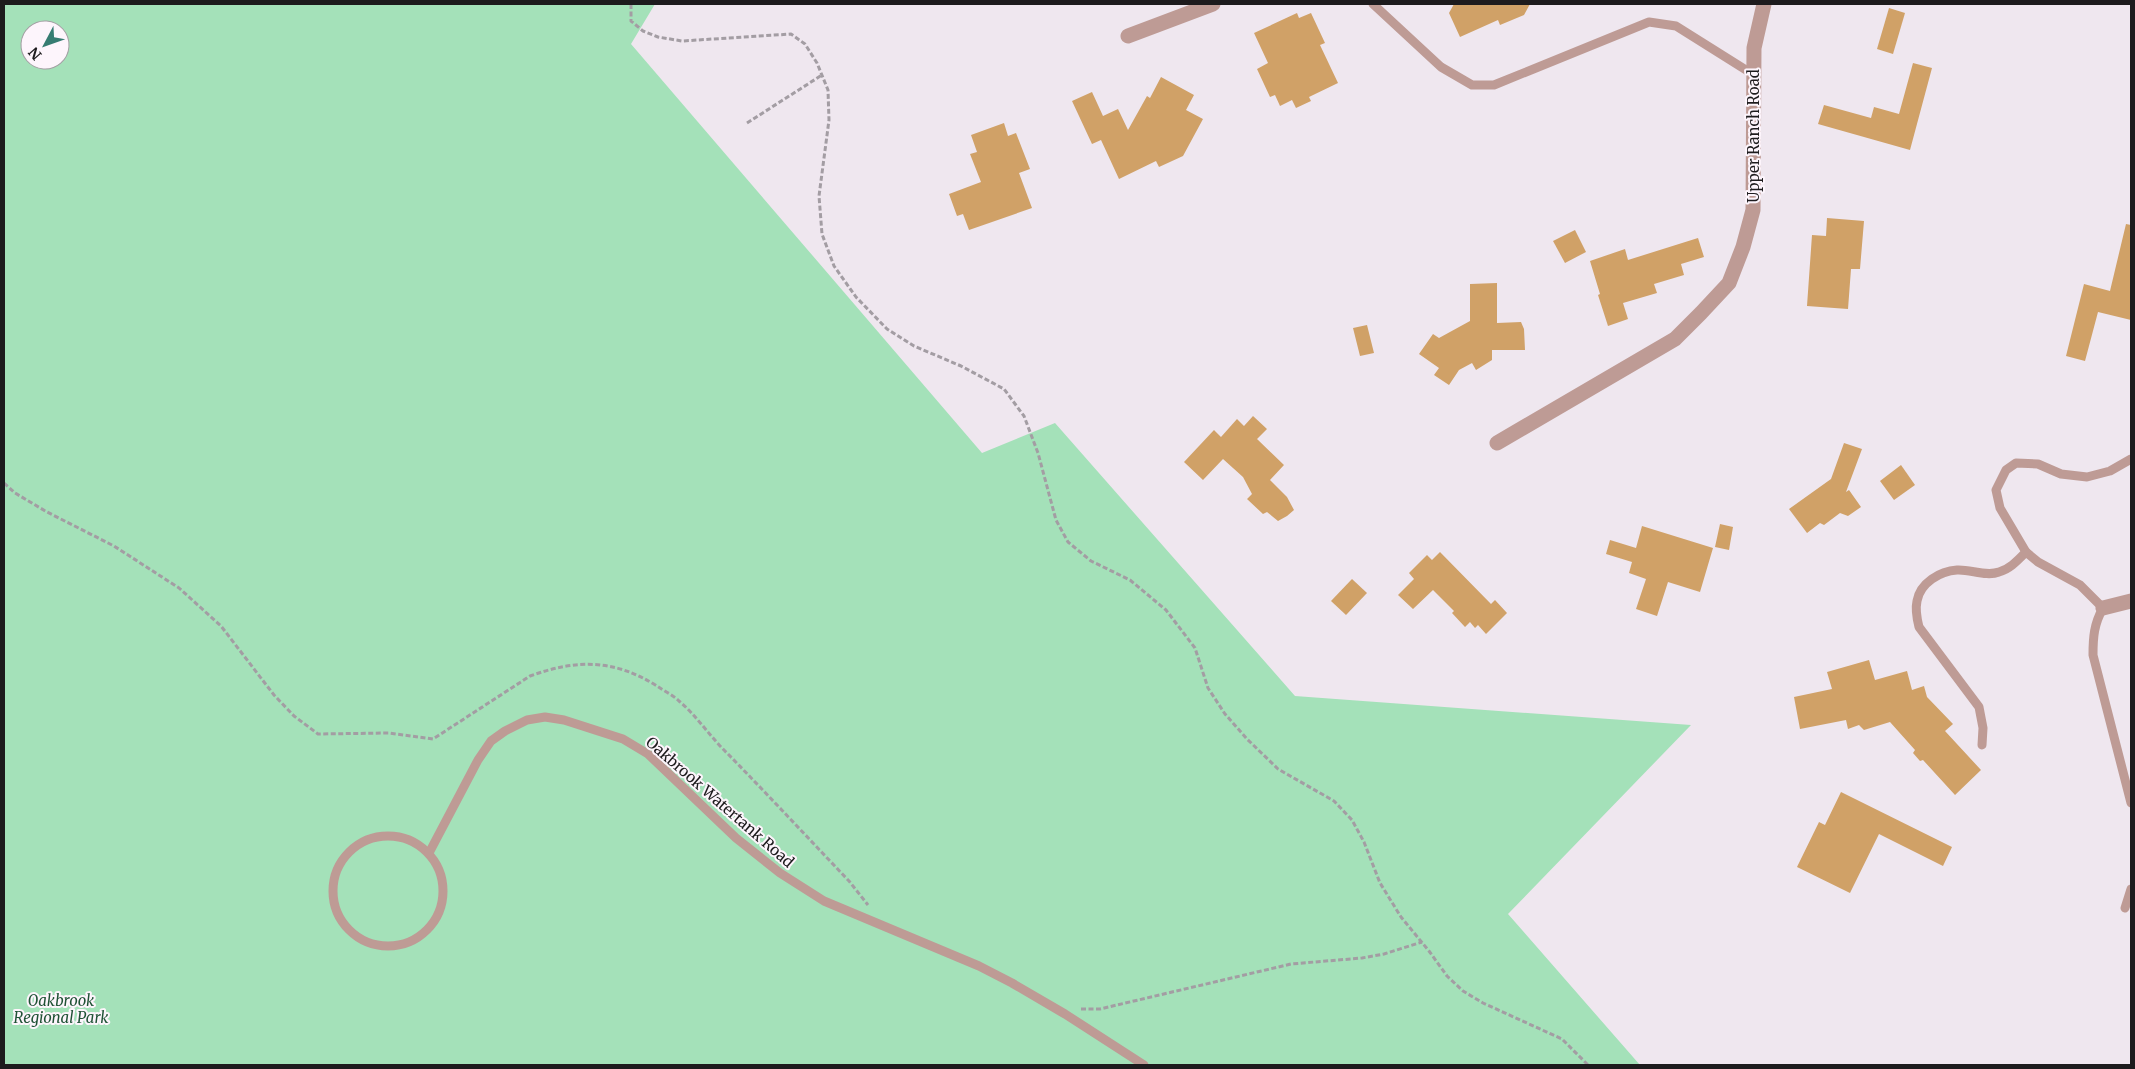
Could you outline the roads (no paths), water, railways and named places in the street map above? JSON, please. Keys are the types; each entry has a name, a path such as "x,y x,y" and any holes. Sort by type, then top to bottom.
{"street":[{"path":"1128,36 1214,4"},
{"name":"Upper Ranch Road","path":"1497,443 1675,339 1702,313 1728,283 1743,246 1753,210 1754,48 1764,4"},
{"path":"2103,608 2131,602"}],"lane":[{"path":"1373,4 1440,67 1472,85 1494,85 1649,22 1676,26 1754,75"},
{"path":"2131,459 2110,471 2087,477 2061,474 2038,464 2016,463 2006,470 1996,490 2000,508 2026,552 2038,562 2080,585 2103,608 2096,621 2093,634 2094,655 2131,803"},
{"path":"1982,745 1983,728 1978,707 1919,628 1916,614 1917,600 1926,584 1942,572 1958,570 1997,573 2012,566 2026,552"},
{"name":"Oakbrook Watertank Road","path":"429,853 478,760 492,741 505,730 527,720 544,717 564,720 623,739 648,754 736,838 780,873 824,901 979,966 1065,1014 1144,1065"},
{"path":"378,836 396,836 414,842 429,853 439,868 444,886 442,904 436,921 424,934 408,943 390,947 381,946 356,936 343,923 335,907 332,888 336,870 346,854 361,843 378,836"},
{"path":"2124,908 2131,889"}],"park label":[{"name":"Oakbrook Regional Park","path":"61,1008"}]}
